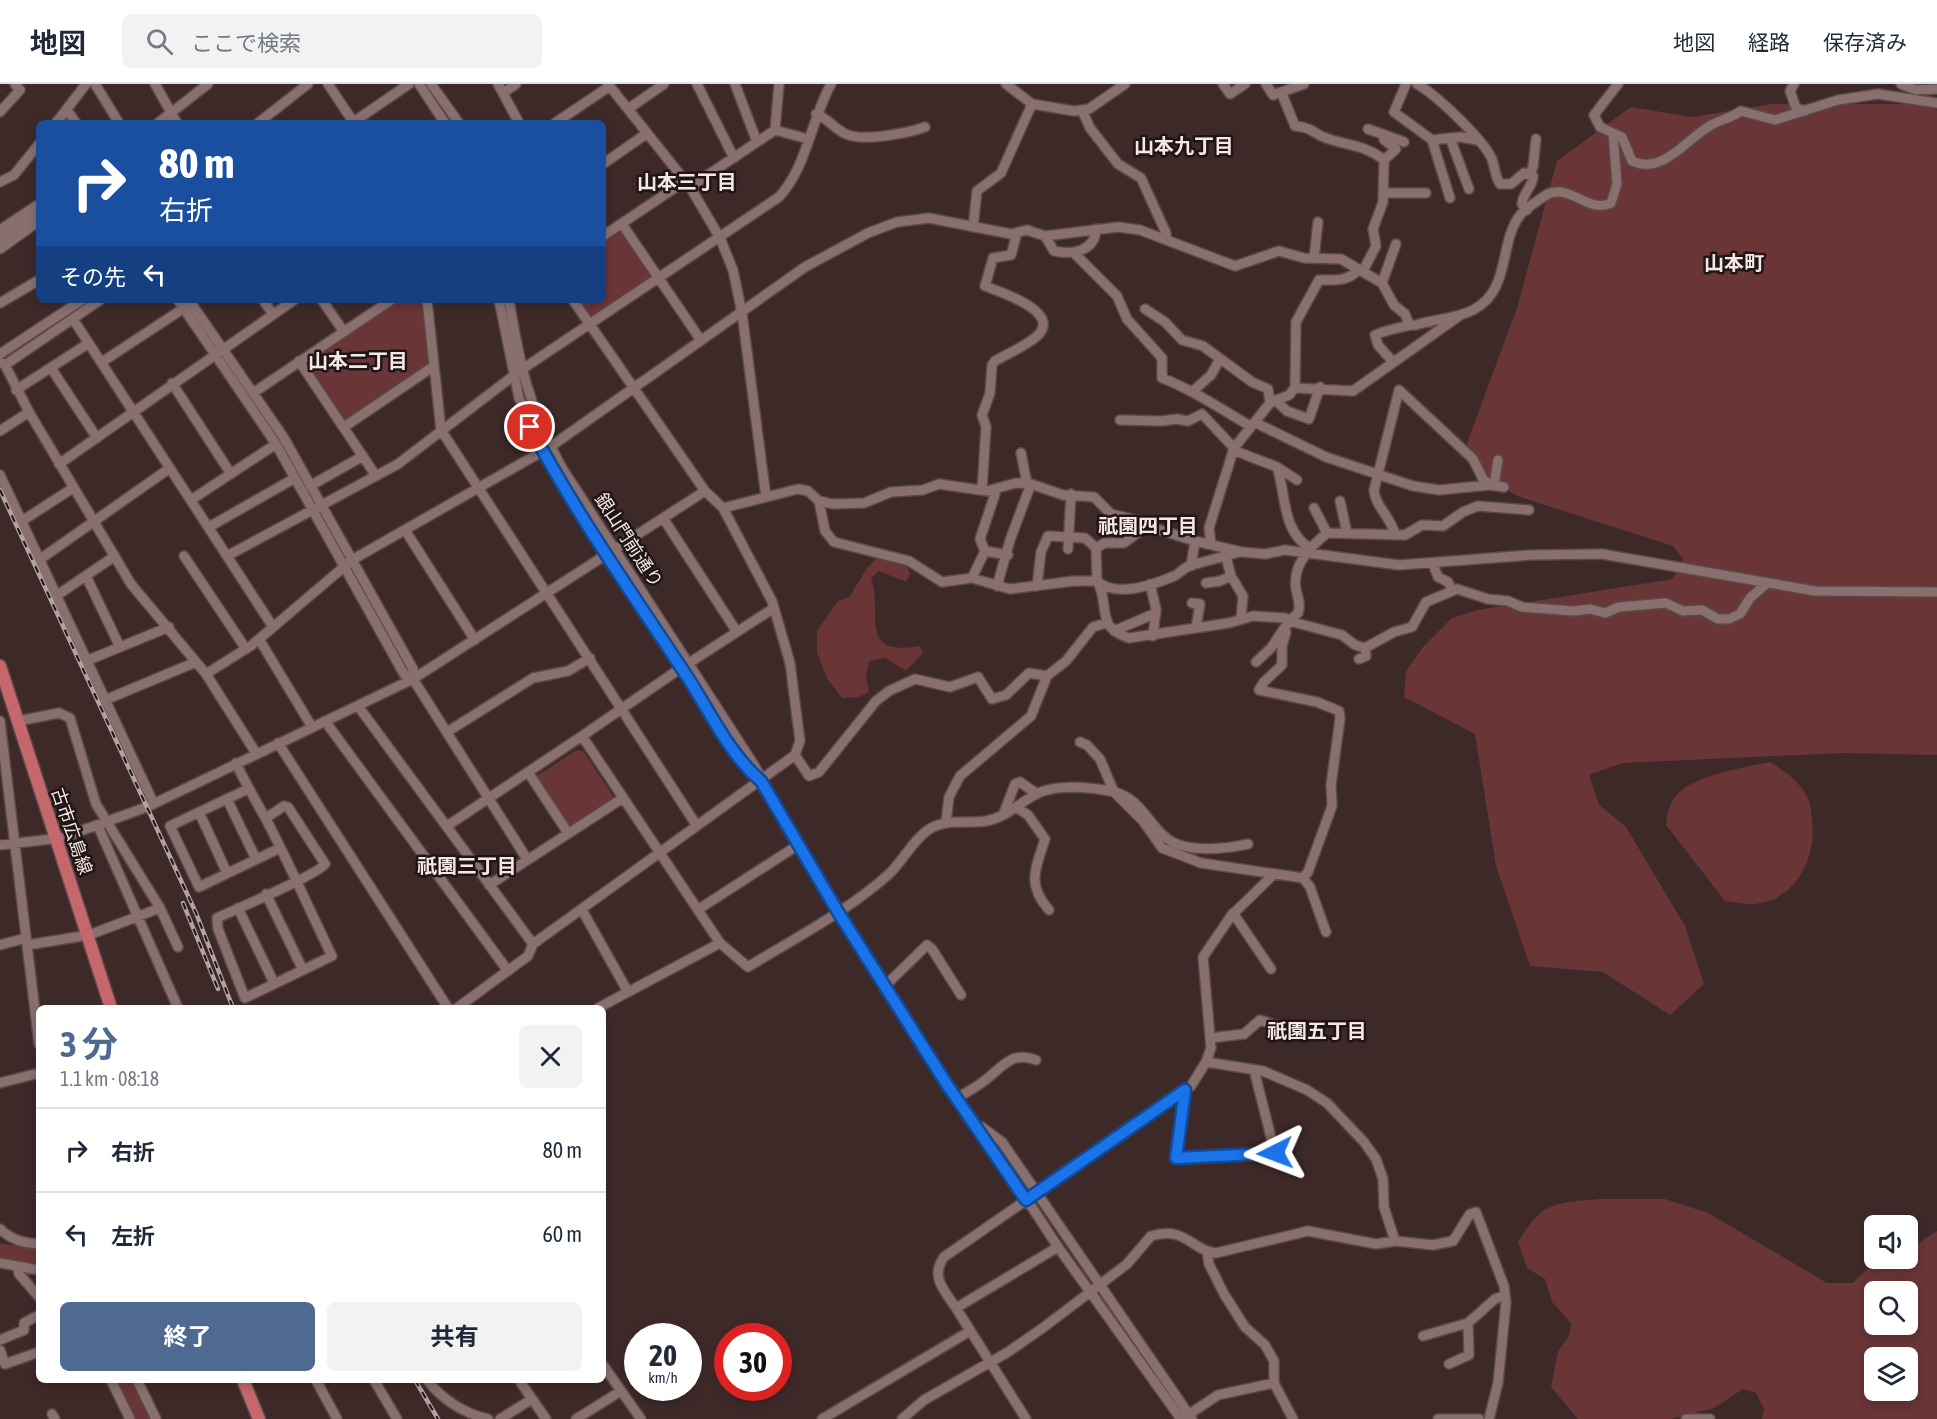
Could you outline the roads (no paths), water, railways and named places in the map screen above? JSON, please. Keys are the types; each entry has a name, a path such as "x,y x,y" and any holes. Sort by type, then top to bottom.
{"main road":[{"name":"古市広島線","path":"0,666 110,1005"},
{"path":"244,1383 259,1419"}],"street":[{"path":"0,112 20,90 15,84"},
{"path":"60,120 86,84"},
{"path":"95,84 117,120"},
{"path":"155,84 175,120"},
{"path":"162,120 208,84"},
{"path":"262,120 308,84"},
{"path":"328,84 351,120"},
{"path":"357,120 409,84"},
{"path":"419,84 443,120"},
{"path":"431,84 457,120"},
{"path":"498,84 517,120"},
{"path":"503,93 516,84"},
{"path":"627,109 664,84"},
{"path":"697,84 734,158"},
{"path":"735,84 757,142"},
{"path":"775,130 779,84"},
{"path":"227,556 398,464 517,373 779,197 793,182 816,114 831,84"},
{"path":"1006,84 1032,104 1083,110 1089,109 1125,84"},
{"path":"1224,84 1230,94 1245,84"},
{"path":"1266,84 1273,95 1282,94 1290,87 1304,84"},
{"path":"1406,84 1394,112 1432,140 1450,198"},
{"path":"1418,84 1453,113 1491,156 1500,184 1510,184 1519,175 1530,173"},
{"path":"1618,84 1594,115 1600,127 1622,137 1632,161 1642,165 1667,160 1710,125 1731,119 1741,111 1775,120 1838,100 1878,94 1937,102"},
{"path":"1794,84 1790,91 1796,108 1805,111"},
{"path":"1901,84 1916,90 1937,89"},
{"path":"559,120 609,85 688,184 720,238 733,270 742,313 766,497"},
{"path":"1282,94 1295,126 1309,127 1322,136 1353,143 1384,160"},
{"path":"974,227 977,191 1001,173 1032,104"},
{"path":"68,110 74,120"},
{"path":"1083,110 1090,128 1118,164 1141,178 1166,233 1166,240"},
{"path":"816,114 846,135 854,136 905,134 925,127"},
{"path":"1210,544 1209,528 1234,449 1272,401 1289,395 1295,388 1296,322 1319,280 1345,280 1354,275 1361,270 1376,246 1373,229 1382,209 1384,160 1396,148 1368,129"},
{"path":"606,235 734,158 775,130 808,139"},
{"path":"1393,362 1378,345 1375,335 1389,333 1408,324 1416,326 1473,311 1489,298 1497,286 1515,226 1527,210 1553,190 1566,192 1595,204 1604,206 1611,203 1617,184 1613,133"},
{"path":"606,162 646,134"},
{"path":"1432,140 1450,138 1477,140"},
{"path":"1450,138 1469,189"},
{"path":"1530,173 1533,167 1536,139"},
{"path":"1383,140 1404,142"},
{"path":"1,179 14,175 36,148"},
{"path":"1527,210 1522,204 1522,197 1533,183 1533,176 1530,173"},
{"path":"1384,193 1426,193"},
{"path":"0,230 36,206"},
{"path":"0,239 36,212"},
{"path":"206,674 246,649 348,563 547,449 804,267 868,233 897,222 929,218 974,227 1017,232 1028,230 1045,236 1096,229 1129,228 1235,266 1279,251 1314,258 1341,259 1382,283 1394,305 1405,314 1408,324"},
{"path":"0,249 36,222"},
{"path":"1314,258 1318,222"},
{"path":"622,224 700,339"},
{"path":"1045,236 1054,252 1075,254 1080,252 1096,235 1096,229"},
{"path":"987,490 986,427 982,416 990,393 992,365 1036,337 1041,331 1043,320 1040,313 1024,303 985,286 993,258 1011,255 1017,232"},
{"path":"1382,283 1396,244"},
{"path":"1075,254 1117,296 1126,319 1162,358 1162,378 1197,394 1221,410 1326,457 1377,475 1413,486 1439,490 1496,485"},
{"path":"0,303 36,282"},
{"path":"2,358 78,303"},
{"path":"2,358 74,319 96,303"},
{"path":"102,362 184,303 253,393 284,438 310,486 316,507"},
{"path":"265,303 273,314"},
{"path":"59,464 290,303"},
{"path":"324,303 344,332"},
{"path":"253,393 387,303"},
{"path":"427,303 441,430 698,826"},
{"name":"銀山門前通り","path":"500,303 530,427 547,449 685,665 748,770 761,781 838,912 956,1099 1090,1292 1186,1418"},
{"name":"銀山門前通り","path":"509,303 517,373"},
{"path":"461,1005 528,956 533,944 795,755 800,741 790,663 774,608 723,508 705,491 575,303"},
{"path":"1145,309 1165,322 1182,340 1203,346 1244,376 1268,389 1272,401 1287,411 1309,419 1320,387"},
{"path":"1295,388 1320,387 1353,391 1393,362 1398,361 1460,314"},
{"path":"74,319 273,627"},
{"path":"16,390 89,343"},
{"path":"219,351 295,478 316,507 348,563 404,674 413,679 490,797 492,808 527,859"},
{"path":"2,358 28,412 131,584 206,674 256,753"},
{"path":"1197,394 1220,359"},
{"path":"299,361 376,476"},
{"path":"344,427 435,366"},
{"path":"51,368 97,438"},
{"path":"1237,385 1244,376"},
{"path":"172,383 231,474"},
{"path":"1395,534 1389,516 1376,500 1377,475 1389,441 1399,390 1473,459 1484,479 1496,485"},
{"path":"1197,394 1202,414 1234,449 1277,467 1297,480"},
{"path":"1120,420 1178,419 1188,421 1202,414 1221,410"},
{"path":"0,431 28,412"},
{"path":"191,500 276,444"},
{"path":"998,586 1029,484 1021,453"},
{"path":"310,486 363,456"},
{"path":"1496,485 1498,460"},
{"path":"1277,467 1290,525 1308,550"},
{"path":"39,560 170,468"},
{"path":"0,475 153,802"},
{"path":"208,527 295,478"},
{"path":"723,508 798,489 808,491 819,501 833,504 864,503 891,492 923,490 939,484 987,490 1016,483 1029,484 1063,495 1094,497 1111,514 1136,520 1195,542 1210,544 1225,552 1232,576 1243,596 1241,618"},
{"path":"22,521 73,488"},
{"path":"985,551 980,540 994,494 987,490"},
{"path":"0,845 56,839 98,826 413,679 705,491"},
{"path":"1068,549 1071,494"},
{"path":"819,501 825,531 834,542 909,561 942,582 972,578 1010,589 1074,581 1097,581 1102,586 1118,589 1150,584 1176,576 1191,566 1225,552 1265,554 1285,550 1308,550 1399,566 1531,555 1602,554 1815,591 1937,592"},
{"path":"1340,501 1347,533"},
{"path":"1256,662 1272,648 1289,621 1295,618 1300,608 1295,577 1308,550 1327,533 1405,535 1422,525 1443,526 1478,506 1529,510"},
{"path":"1314,508 1327,533"},
{"path":"663,518 738,632"},
{"path":"1096,548 1105,543 1124,543 1147,526"},
{"path":"405,530 475,640"},
{"path":"1037,586 1043,543 1048,536 1085,538 1096,548 1097,581 1101,588 1106,623 1114,631 1129,638 1229,623 1253,616 1279,617 1342,635 1355,645 1365,648 1394,632 1412,627 1426,602 1452,590 1508,601 1522,607 1574,611 1590,609 1605,613 1619,607 1666,603 1683,611 1702,610 1718,619 1728,619 1740,614 1750,598 1766,584"},
{"path":"1191,566 1195,542"},
{"path":"985,551 1008,555"},
{"path":"972,578 985,551"},
{"path":"56,596 115,556"},
{"path":"184,556 246,649"},
{"path":"1433,564 1438,577 1448,582 1452,590"},
{"path":"86,576 120,647"},
{"path":"1206,583 1220,582 1232,576"},
{"path":"1150,584 1156,613 1153,636"},
{"path":"1192,603 1200,604 1196,627"},
{"path":"447,826 685,665 774,608"},
{"path":"1114,631 1156,613"},
{"path":"1289,621 1282,642 1282,665 1259,690 1317,702 1339,711 1340,719 1331,785 1332,806 1308,872 1303,878"},
{"path":"946,822 949,796 960,776 1031,716 1047,676 1066,661 1093,627 1106,623"},
{"path":"86,661 169,627"},
{"path":"258,639 312,727"},
{"path":"1359,659 1366,656 1365,648"},
{"path":"447,732 533,678 568,671 590,658"},
{"path":"105,700 196,662"},
{"path":"795,755 809,776 819,772 881,696 915,679 950,687 978,677 992,699 1006,695 1029,673 1047,676"},
{"path":"358,706 533,944"},
{"path":"18,722 59,713 70,718 96,804 160,908 178,947"},
{"path":"326,720 508,971"},
{"path":"0,721 2,761 36,1020"},
{"path":"582,736 720,943 748,967 838,912 889,874 929,830 946,822 987,821 1003,815 1037,794 1052,789 1114,792 1128,797 1142,809 1165,838 1183,845 1204,848 1248,844"},
{"path":"278,742 446,1005"},
{"path":"1080,742 1087,745 1100,759 1114,792 1143,821 1162,848 1201,863 1303,878 1311,887 1326,932"},
{"path":"236,763 248,789 266,818 279,848 295,880 332,956 245,998 218,930 217,918 295,880 319,870 325,864 288,807 284,806 266,818"},
{"path":"528,772 568,833"},
{"path":"1003,815 1015,784 1020,782 1027,785 1037,794"},
{"path":"248,789 170,826 199,887 279,848"},
{"path":"489,885 623,798"},
{"path":"227,799 256,859"},
{"path":"1017,807 1028,815 1046,839 1038,858 1035,890 1037,896 1049,910"},
{"path":"199,812 227,873"},
{"path":"98,826 177,1005"},
{"path":"699,909 798,846"},
{"path":"1026,1419 936,1277 937,1266 953,1249 1191,1086 1206,1062 1211,1048 1203,957 1233,913 1274,874"},
{"path":"266,894 303,970"},
{"path":"0,945 88,935 160,908"},
{"path":"238,908 274,983"},
{"path":"582,910 628,992"},
{"path":"1233,913 1271,969"},
{"path":"604,1005 720,943"},
{"path":"885,986 927,945 932,949 961,995"},
{"path":"1210,1038 1244,1034 1260,1020 1293,1030"},
{"path":"956,1099 981,1083 1007,1060 1019,1056 1036,1060"},
{"path":"1206,1062 1254,1070 1307,1090 1327,1103 1364,1142 1376,1159 1383,1179 1384,1207 1395,1241"},
{"path":"1185,1090 1176,1158 1275,1153 1254,1070"},
{"path":"0,1083 36,1074"},
{"path":"972,1120 1002,1142 1186,1418 1218,1395 1274,1383"},
{"path":"902,1419 946,1386 990,1363 1090,1292 1127,1264 1151,1236 1178,1234 1207,1251 1227,1251 1272,1241 1296,1232 1324,1232 1376,1244 1395,1241 1433,1245 1453,1241 1470,1214 1476,1212 1505,1295 1497,1383 1489,1419"},
{"path":"0,1229 9,1238 22,1243 36,1244"},
{"path":"956,1308 1058,1247"},
{"path":"1207,1251 1209,1264 1224,1294 1245,1327 1265,1345 1274,1361 1274,1383 1293,1419"},
{"path":"0,1263 36,1269"},
{"path":"17,1266 19,1275 36,1294"},
{"path":"1423,1336 1468,1323 1495,1299 1505,1295"},
{"path":"0,1340 24,1330 24,1323 36,1317"},
{"path":"1449,1364 1469,1355 1468,1323"},
{"path":"822,1419 970,1331"},
{"path":"0,1350 5,1364 36,1353"},
{"path":"606,1369 640,1419"},
{"path":"112,1383 130,1419"},
{"path":"138,1383 156,1419"},
{"path":"318,1383 337,1419"},
{"path":"376,1383 397,1419"},
{"path":"430,1383 446,1400 463,1410 488,1419"},
{"path":"521,1383 546,1419"},
{"path":"576,1419 621,1391"},
{"path":"500,1419 532,1399"},
{"path":"1438,1419 1479,1419"},
{"path":"1686,1419 1710,1419"}],"waterway":[{"path":"1,358 9,356 88,303"},
{"path":"221,355 280,441 315,505"},
{"path":"318,510 346,560"},
{"path":"349,565 407,670"}],"railway":[{"path":"0,490 196,913 232,1005"},
{"path":"183,903 218,989"},
{"path":"417,1383 438,1419"}],"district":[{"name":"山本九丁目","path":"1184,145"},
{"name":"山本三丁目","path":"687,181"},
{"name":"山本町","path":"1734,262"},
{"name":"山本二丁目","path":"358,360"},
{"name":"祇園四丁目","path":"1148,525"},
{"name":"祇園三丁目","path":"467,865"},
{"name":"祇園五丁目","path":"1317,1030"}]}
